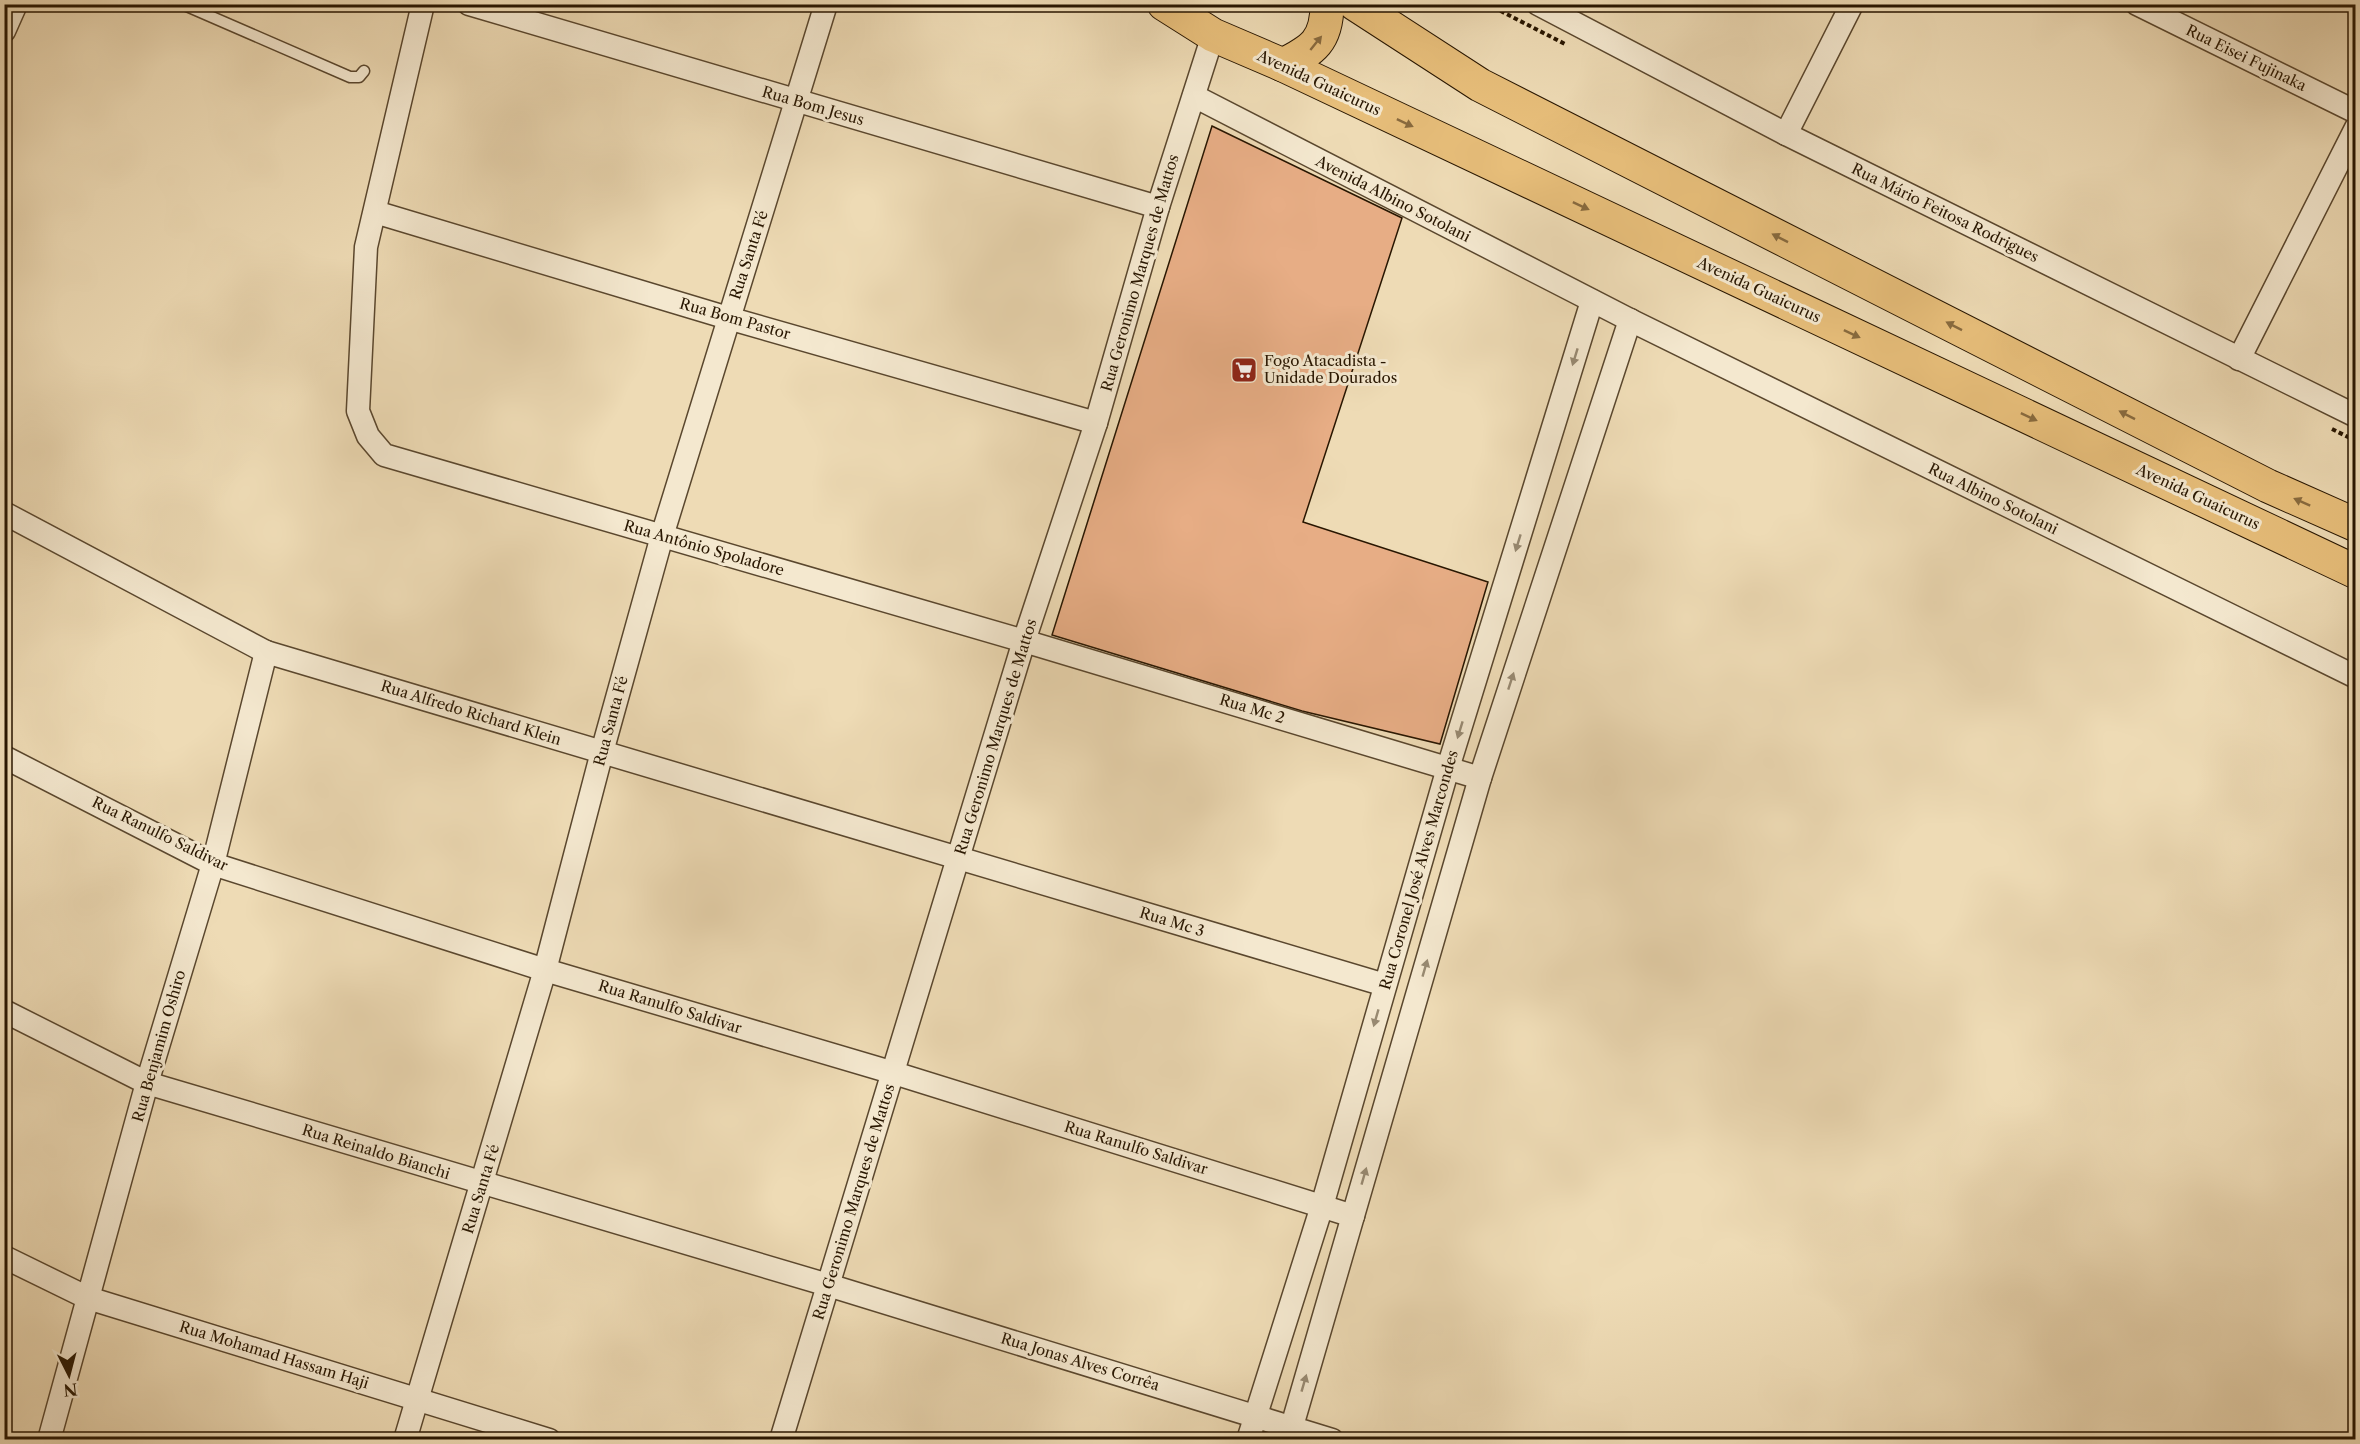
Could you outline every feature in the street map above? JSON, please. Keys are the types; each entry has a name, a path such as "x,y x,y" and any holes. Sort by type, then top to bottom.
{"main road":[{"name":"Avenida Guaicurus","path":"1164,4 1213,35 1282,65 2355,572"},
{"path":"1282,65 1307,53 1321,39 1326,23 1327,4"},
{"path":"1355,4 1480,85 2268,486 2355,525"}],"street":[{"path":"375,212 423,4"},
{"name":"Rua Bom Jesus","path":"469,4 1158,207"},
{"name":"Rua Santa Fé","path":"405,1440 545,970 662,536 728,318 798,102 826,4"},
{"name":"Rua Mário Feitosa Rodrigues","path":"1538,4 1786,134 2355,416"},
{"path":"1786,134 1852,4"},
{"name":"Rua Eisei Fujinaka","path":"2137,4 2355,112"},
{"path":"4,31 14,5"},
{"name":"Rua Geronimo Marques de Mattos","path":"781,1440 1024,641 1096,423 1158,207 1213,35"},
{"name":"Avenida Albino Sotolani","path":"1194,96 1630,320"},
{"path":"2240,359 2355,128"},
{"name":"Rua Bom Pastor","path":"375,212 728,318 1096,423"},
{"name":"Rua Antônio Spoladore","path":"375,212 366,247 358,411 369,436 384,455 1024,641"},
{"name":"Rua Coronel José Alves Marcondes","path":"1248,1440 1323,1206 1448,768 1592,301"},
{"path":"1290,1433 1480,778 1630,320"},
{"name":"Rua Albino Sotolani","path":"1630,320 2355,677"},
{"name":"Rua Alfredo Richard Klein","path":"4,513 266,652 959,858"},
{"name":"Rua Mc 2","path":"1024,641 1480,778"},
{"name":"Rua Benjamim Oshiro","path":"49,1440 147,1083 213,864 266,652"},
{"name":"Rua Ranulfo Saldivar","path":"4,757 213,864 545,970 894,1073 1353,1215"},
{"name":"Rua Mc 3","path":"959,858 1385,985"},
{"name":"Rua Reinaldo Bianchi","path":"4,1011 147,1083 828,1285"},
{"name":"Rua Mohamad Hassam Haji","path":"4,1257 88,1298 549,1440"},
{"name":"Rua Jonas Alves Corrêa","path":"828,1285 1255,1416 1290,1433 1332,1440"}],"lane":[{"path":"182,4 350,77 359,77 364,71"}],"building":[{"name":"Fogo Atacadista - Unidade Dourados","path":"1212,126 1402,218 1303,522 1488,582 1440,744 1302,711 1052,635"}],"place":[{"name":"Fogo Atacadista - Unidade Dourados","path":"1244,370"}]}
